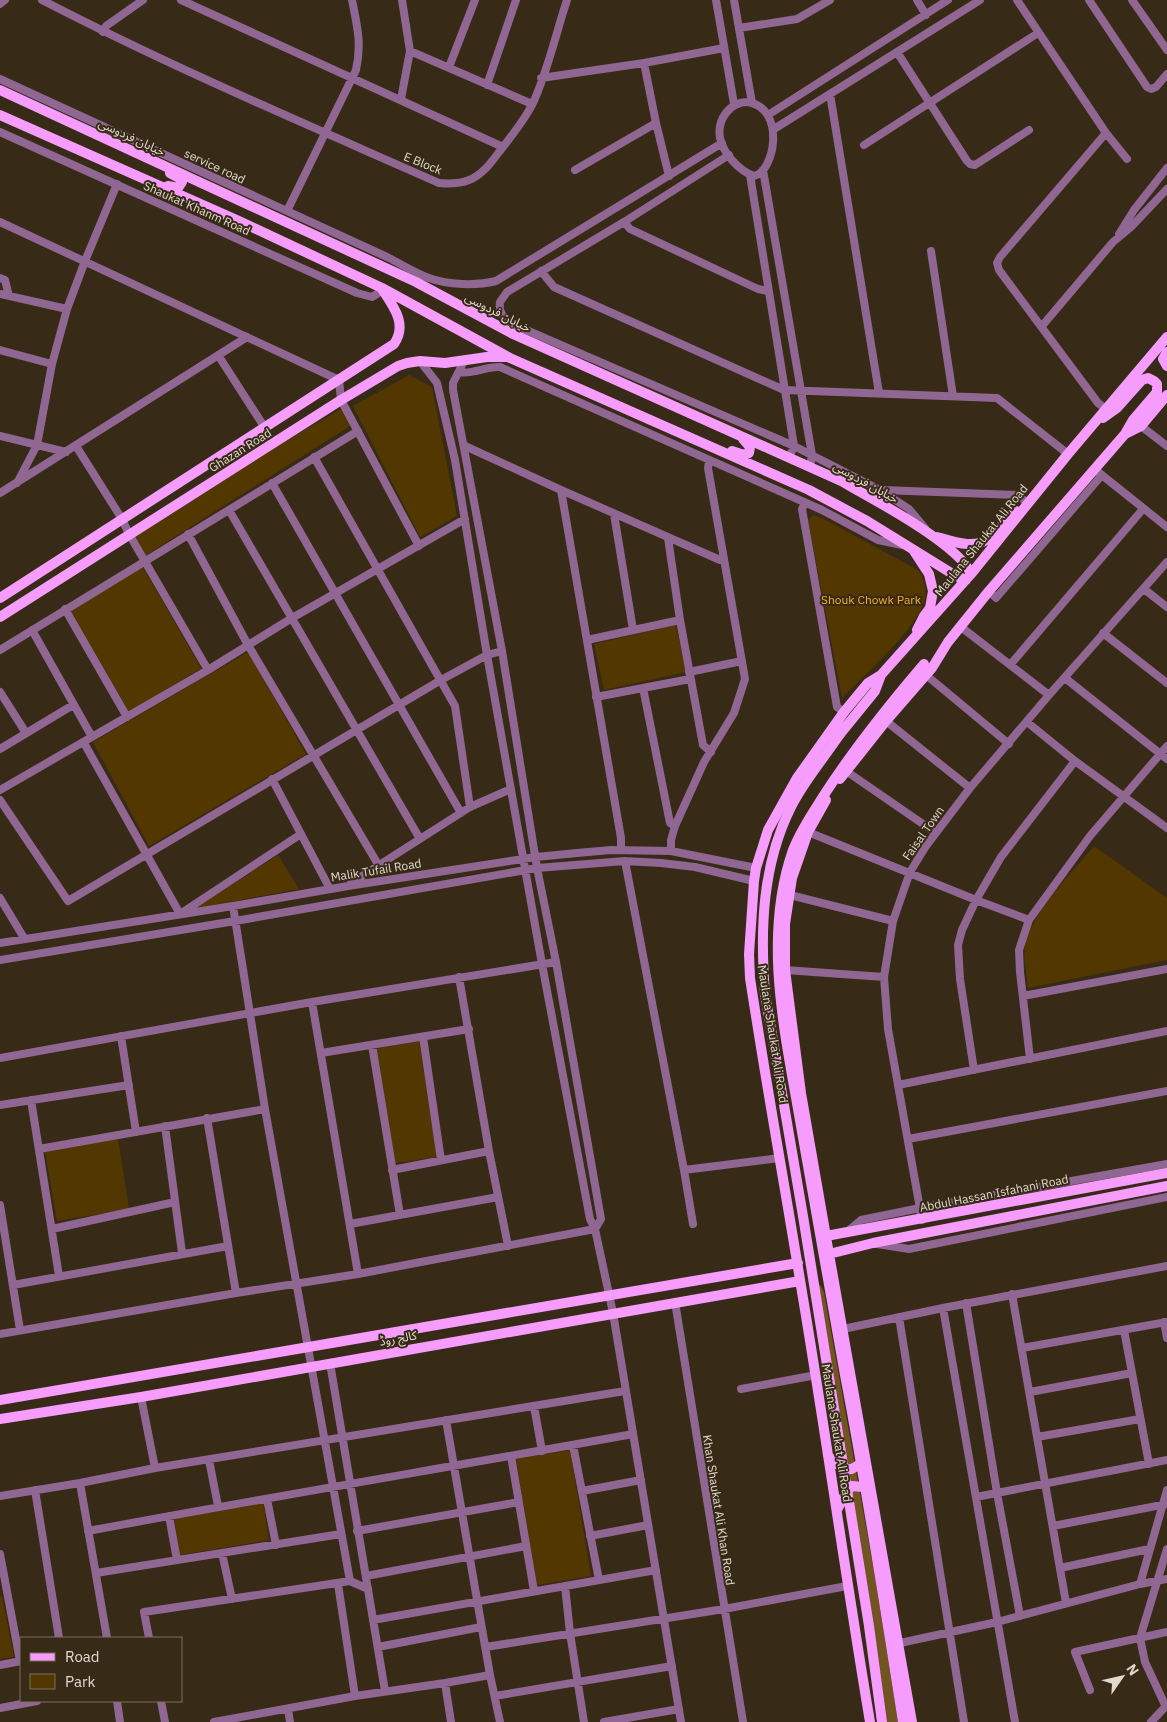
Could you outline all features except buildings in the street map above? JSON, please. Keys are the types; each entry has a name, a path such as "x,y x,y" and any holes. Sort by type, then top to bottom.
{"main road":[{"name":"خیابان فردوسی","path":"1,84 140,154 248,204 418,278 515,330 740,437 810,467 869,497 931,535 958,556 966,564 968,577"},
{"path":"0,115 239,221 382,288 510,358 809,490 912,547 956,576 968,577"},
{"path":"128,172 173,188 178,188 181,185 180,179 140,154"},
{"path":"239,221 210,205 208,201 212,195 216,195 248,204"},
{"name":"Ghazan Road","path":"0,598 394,344 400,332 400,320 382,288"},
{"name":"Maulana Shaukat Ali Road","path":"870,1722 847,1586 837,1510 798,1263 750,978 749,954 756,868 768,830 780,807 797,778 844,712 868,683 881,675 911,643 968,577 1090,427 1167,337"},
{"path":"1167,352 1163,359 1167,366"},
{"name":"Ghazan Road","path":"0,617 341,400 398,366 407,362 420,361 445,363 487,357 510,358"},
{"path":"1090,427 1117,408 1142,380 1151,379 1157,384 1157,392 1133,420 1125,434"},
{"name":"Maulana Shaukat Ali Road","path":"912,1722 900,1643 829,1254 790,1016 785,970 785,924 792,878 808,832 846,771 926,675 948,642 989,592 1098,472 1125,434 1141,426 1167,395"},
{"path":"713,448 721,447 747,455 750,452 750,447 740,437"},
{"path":"931,535 964,544 981,542 990,538 1010,515 1028,503"},
{"path":"911,643 930,608 933,591 929,574 912,547"},
{"path":"903,1722 859,1448 829,1292 795,1088 781,997 778,953 779,926 792,852 817,805 862,739 924,664 948,642"},
{"path":"881,675 874,692 840,734 792,806 775,846 766,884 762,948 765,994 869,1626 882,1722"},
{"path":"756,1018 768,1034 774,1035 782,1031 790,1016"},
{"path":"765,1069 774,1056 780,1052 787,1053 797,1059"},
{"name":"Abdul Hassan Isfahani Road","path":"826,1236 922,1220 1167,1173"},
{"name":"Abdul Hassan Isfahani Road","path":"829,1254 873,1243 1167,1186"},
{"name":"کالج روڈ","path":"0,1400 798,1263"},
{"name":"کالج روڈ","path":"0,1420 800,1281"},
{"path":"828,1456 847,1470 856,1468 866,1458"},
{"path":"837,1510 852,1486 863,1486 873,1497"}],"street":[{"path":"0,4 5,0"},
{"name":"E Block","path":"42,0 104,32 439,183 460,183 476,177 504,147 521,124 532,104 542,78 567,0"},
{"path":"104,32 106,26 143,0"},
{"path":"181,0 504,147"},
{"path":"287,211 356,70 360,48 352,0"},
{"path":"401,100 410,51 402,0"},
{"path":"449,67 475,0"},
{"path":"487,85 516,0"},
{"path":"716,0 734,104"},
{"path":"734,0 752,103"},
{"path":"739,28 797,19 830,0"},
{"path":"916,0 926,15"},
{"path":"768,115 948,0"},
{"path":"774,129 980,0"},
{"path":"1017,0 1106,133 1127,159"},
{"path":"1089,0 1147,87 1151,89 1156,87 1167,74"},
{"path":"1132,0 1167,50"},
{"path":"864,145 1038,33"},
{"path":"542,78 644,63 724,48"},
{"path":"410,51 532,104"},
{"path":"897,52 970,164 975,165 1028,130"},
{"path":"644,63 669,176"},
{"name":"service road","path":"1,84 387,257 418,278 450,282 482,283 496,281 722,143"},
{"path":"830,94 880,393"},
{"path":"752,103 761,107 768,115 774,129 771,150 763,170 757,176 750,175 737,165 722,143 720,135 723,120 728,110 734,104 752,103"},
{"path":"575,170 656,123"},
{"name":"Shaukat Khanm Road","path":"0,132 357,293 372,297 382,288"},
{"path":"1106,133 997,262 999,270 1098,403 1106,409"},
{"path":"729,155 624,222 507,292 500,302 501,314 515,330 812,455 880,490 909,509 931,535"},
{"path":"1114,242 1134,210 1167,168"},
{"path":"763,170 812,455 810,467"},
{"path":"750,175 794,446 789,458"},
{"path":"17,482 37,445 52,364 68,309 85,260 117,184"},
{"path":"1042,326 1114,242 1167,189"},
{"path":"0,222 339,380 341,400 420,546"},
{"path":"624,222 630,229 758,289 768,291"},
{"path":"932,251 953,396"},
{"path":"542,271 554,288 784,390 801,389 997,398 1068,454"},
{"path":"0,278 5,280 9,296"},
{"path":"0,294 68,309"},
{"path":"0,493 247,337"},
{"path":"0,350 52,364"},
{"path":"218,355 265,428"},
{"path":"420,361 434,378 440,391 455,460 486,655 542,964 590,1219 595,1230 613,1313 681,1722"},
{"path":"464,361 453,383 453,390 465,446 502,652 537,868 556,962 600,1219 595,1230"},
{"path":"459,372 466,373 491,366 500,367 822,510 878,540 912,547"},
{"path":"1141,426 1167,446"},
{"path":"0,650 144,560 358,431"},
{"path":"0,436 66,452"},
{"path":"76,446 122,519 208,670"},
{"path":"465,446 668,538 724,560"},
{"path":"314,457 455,706 470,807"},
{"path":"671,851 671,840 675,826 711,752 734,713 745,679 708,468 709,461"},
{"path":"1098,472 1167,528"},
{"path":"272,483 462,813"},
{"path":"561,490 621,838 621,850"},
{"path":"880,490 1017,496 1028,503"},
{"path":"805,503 802,509 838,707 844,712"},
{"path":"1010,665 1143,509"},
{"path":"229,510 420,839"},
{"path":"614,514 633,630"},
{"path":"0,790 84,743 292,618 465,519"},
{"path":"188,534 248,644 378,866"},
{"path":"668,538 680,620 703,745 711,752"},
{"name":"Faisal Town","path":"922,1220 888,1029 884,977 893,921 910,872 936,833 970,788 1103,633 1167,562"},
{"path":"1144,589 1167,607"},
{"path":"65,609 127,717"},
{"path":"587,640 680,620"},
{"path":"961,627 1049,695"},
{"path":"32,630 92,738"},
{"path":"1103,633 1167,683"},
{"path":"0,800 68,901 441,680 486,655 502,652"},
{"path":"596,697 643,688 742,661"},
{"path":"926,675 1008,744"},
{"path":"1065,678 1164,756"},
{"path":"643,688 670,823 675,826"},
{"path":"0,692 26,733"},
{"path":"0,749 73,705"},
{"path":"886,721 970,788"},
{"path":"1027,722 1075,761 1167,828"},
{"path":"84,743 180,914 301,834"},
{"path":"1030,1059 1020,972 1020,950 1029,920 1090,836 1124,796 1164,756 1167,746"},
{"path":"974,1070 960,979 958,945 962,930 976,900 1001,857 1075,761"},
{"path":"846,771 936,833"},
{"path":"272,779 330,889"},
{"path":"348,886 470,807 511,790"},
{"path":"808,832 1029,920"},
{"name":"Malik Tufail Road","path":"0,943 536,857 621,850 671,851 756,868"},
{"path":"625,861 693,1224"},
{"name":"Malik Tufail Road","path":"0,960 537,868 625,861 695,867 754,881"},
{"path":"790,895 893,921"},
{"path":"0,898 24,938"},
{"path":"233,906 265,1109 350,1582"},
{"path":"0,1058 312,1002 556,962"},
{"path":"1023,996 1167,969"},
{"path":"785,970 884,977"},
{"path":"459,977 489,1151 508,1246"},
{"path":"312,1002 358,1274"},
{"path":"321,1053 469,1029"},
{"path":"898,1085 1167,1031"},
{"path":"121,1036 136,1132"},
{"path":"423,1037 441,1160"},
{"path":"372,1045 400,1215"},
{"path":"0,1105 129,1085"},
{"path":"908,1139 1167,1091"},
{"path":"31,1100 60,1276"},
{"path":"39,1149 265,1109"},
{"path":"207,1118 236,1293"},
{"path":"165,1126 182,1253"},
{"path":"392,1170 489,1151"},
{"path":"684,1170 780,1158"},
{"path":"846,1233 861,1220 1167,1164"},
{"path":"350,1224 498,1197"},
{"path":"873,1243 909,1249 1167,1197"},
{"path":"52,1229 175,1202"},
{"path":"0,1205 20,1330"},
{"path":"0,1334 296,1282 358,1274 595,1230"},
{"path":"13,1285 228,1246"},
{"path":"843,1329 1012,1294 1167,1266"},
{"path":"1012,1294 1066,1603"},
{"name":"Khan Shaukat Ali Khan Road","path":"675,1302 742,1722"},
{"path":"966,1303 997,1493 1020,1616"},
{"path":"943,1308 1015,1722"},
{"path":"899,1317 964,1722"},
{"path":"1022,1348 1165,1322 1167,1338"},
{"path":"1124,1330 1148,1464"},
{"path":"330,1363 385,1691"},
{"path":"1030,1392 1132,1373"},
{"path":"741,1388 816,1375"},
{"path":"0,1496 155,1468 626,1390"},
{"path":"141,1397 155,1468"},
{"path":"534,1406 542,1450"},
{"path":"1038,1437 1140,1419"},
{"path":"446,1420 477,1602 500,1722"},
{"path":"88,1531 218,1506 333,1488 633,1434"},
{"path":"573,1445 599,1580"},
{"path":"511,1456 534,1592"},
{"path":"208,1460 218,1506"},
{"path":"976,1497 1167,1460"},
{"path":"582,1491 641,1480"},
{"path":"80,1483 108,1637"},
{"path":"35,1490 59,1637"},
{"path":"1140,1584 1149,1549 1165,1504 1167,1490"},
{"path":"266,1498 276,1545"},
{"path":"357,1532 519,1502"},
{"path":"1053,1526 1165,1504"},
{"path":"169,1516 177,1560"},
{"path":"590,1536 648,1525"},
{"path":"96,1573 342,1534"},
{"path":"366,1576 526,1546"},
{"path":"1060,1568 1149,1549"},
{"path":"1152,1722 1166,1706 1145,1662 1140,1638 1167,1549"},
{"path":"222,1553 232,1599"},
{"path":"0,1554 3,1591 20,1657"},
{"path":"373,1620 656,1570"},
{"path":"900,1643 997,1622 1140,1584 1167,1579"},
{"path":"149,1637 144,1612 350,1582 368,1590"},
{"path":"338,1584 355,1696"},
{"path":"565,1586 570,1633 584,1722"},
{"path":"486,1647 724,1609 847,1586"},
{"path":"378,1647 482,1627"},
{"path":"1090,1690 1075,1652 1167,1632"},
{"path":"0,1665 20,1661"},
{"path":"495,1696 672,1666"},
{"path":"214,1722 490,1674"},
{"path":"445,1683 451,1722"},
{"path":"0,1708 32,1702"},
{"path":"118,1702 120,1722"},
{"path":"161,1702 165,1722"},
{"path":"288,1709 290,1722"},
{"path":"604,1722 619,1721 679,1709"}],"green space":[{"path":"409,375 432,387 457,516 420,537 353,406"},
{"path":"341,409 350,426 146,555 134,537 215,481"},
{"name":"Shouk Chowk Park","path":"813,515 822,518 918,570 925,584 925,600 912,624 889,651 842,698 808,520"},
{"path":"142,566 201,668 129,712 70,609"},
{"path":"676,625 686,672 604,690 594,644"},
{"path":"248,652 306,754 149,846 93,742"},
{"path":"1094,846 1167,898 1167,960 1028,988 1025,946 1029,933 1054,893"},
{"path":"278,855 299,889 196,908"},
{"path":"419,1041 437,1157 395,1163 375,1049"},
{"path":"118,1139 129,1209 57,1221 45,1151"},
{"path":"570,1450 591,1576 537,1585 516,1459"},
{"path":"263,1501 269,1540 180,1555 174,1517"},
{"path":"2,1596 14,1657 0,1659 0,1597"}],"shaded area":[{"path":"817,1283 824,1292 875,1577 898,1722 886,1722"}]}
